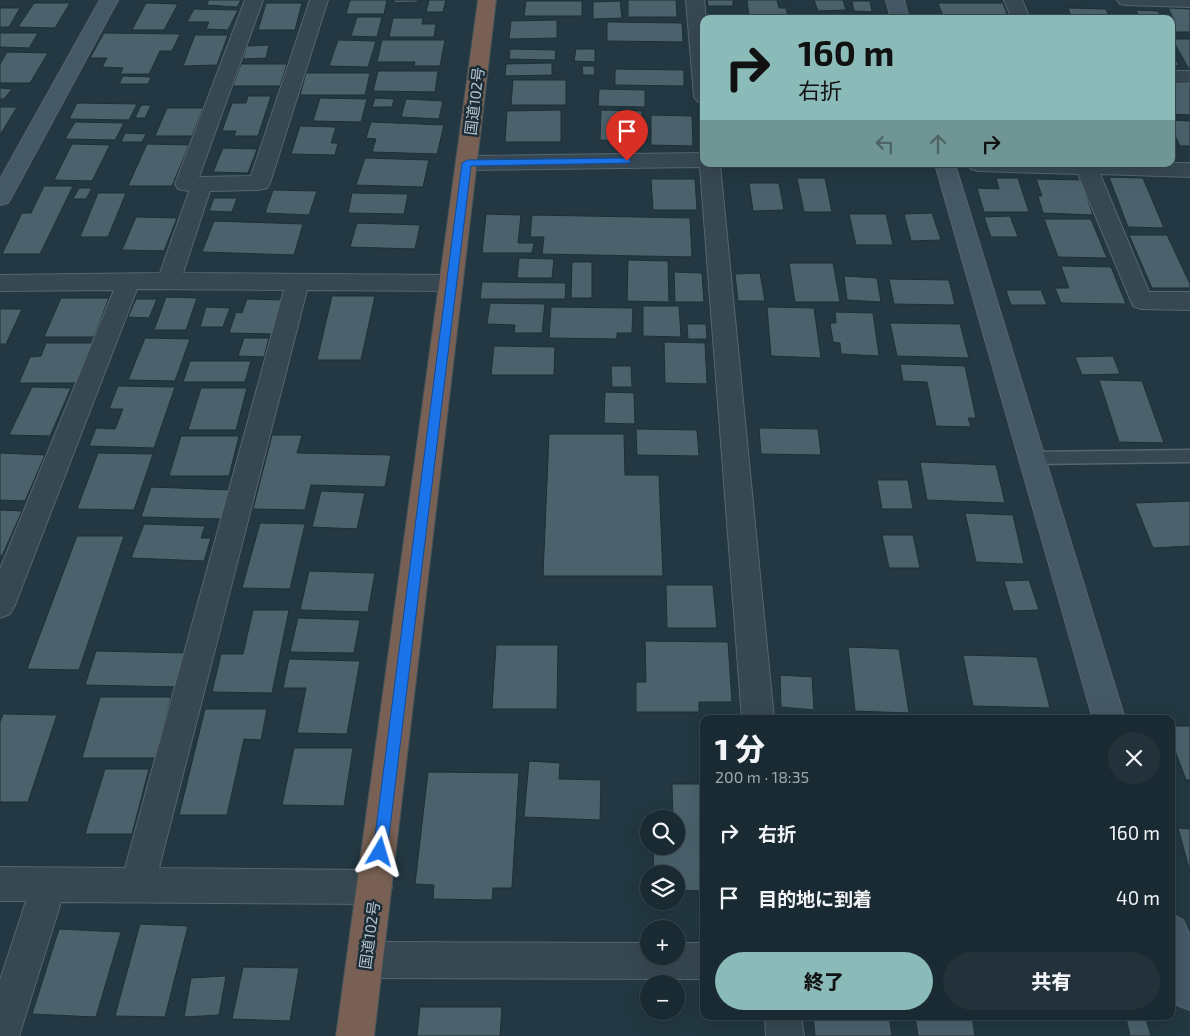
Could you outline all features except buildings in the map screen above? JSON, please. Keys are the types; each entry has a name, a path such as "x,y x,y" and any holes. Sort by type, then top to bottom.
{"highway":[{"name":"国道102号","path":"355,1036 376,887 487,0"}],"street":[{"path":"0,198 109,0"},
{"path":"254,0 186,184 258,183 319,0"},
{"path":"695,0 700,54"},
{"path":"895,0 899,15"},
{"path":"1013,0 1019,15"},
{"path":"1126,0 1190,2"},
{"path":"1175,77 1190,77"},
{"path":"467,163 700,160"},
{"path":"710,167 758,715"},
{"path":"946,167 1107,715"},
{"path":"1086,167 1141,300 1190,302"},
{"path":"1127,167 1190,170"},
{"path":"169,281 202,184"},
{"path":"0,605 129,281"},
{"path":"0,282 451,283"},
{"path":"137,885 298,282"},
{"path":"0,884 376,887"},
{"path":"0,1036 49,884"},
{"path":"1178,953 1190,992"},
{"path":"366,960 700,961"},
{"path":"783,1020 785,1036"}],"lane":[{"path":"1032,458 1190,456"}],"route":[{"path":"380,852 467,163 627,161"}]}
